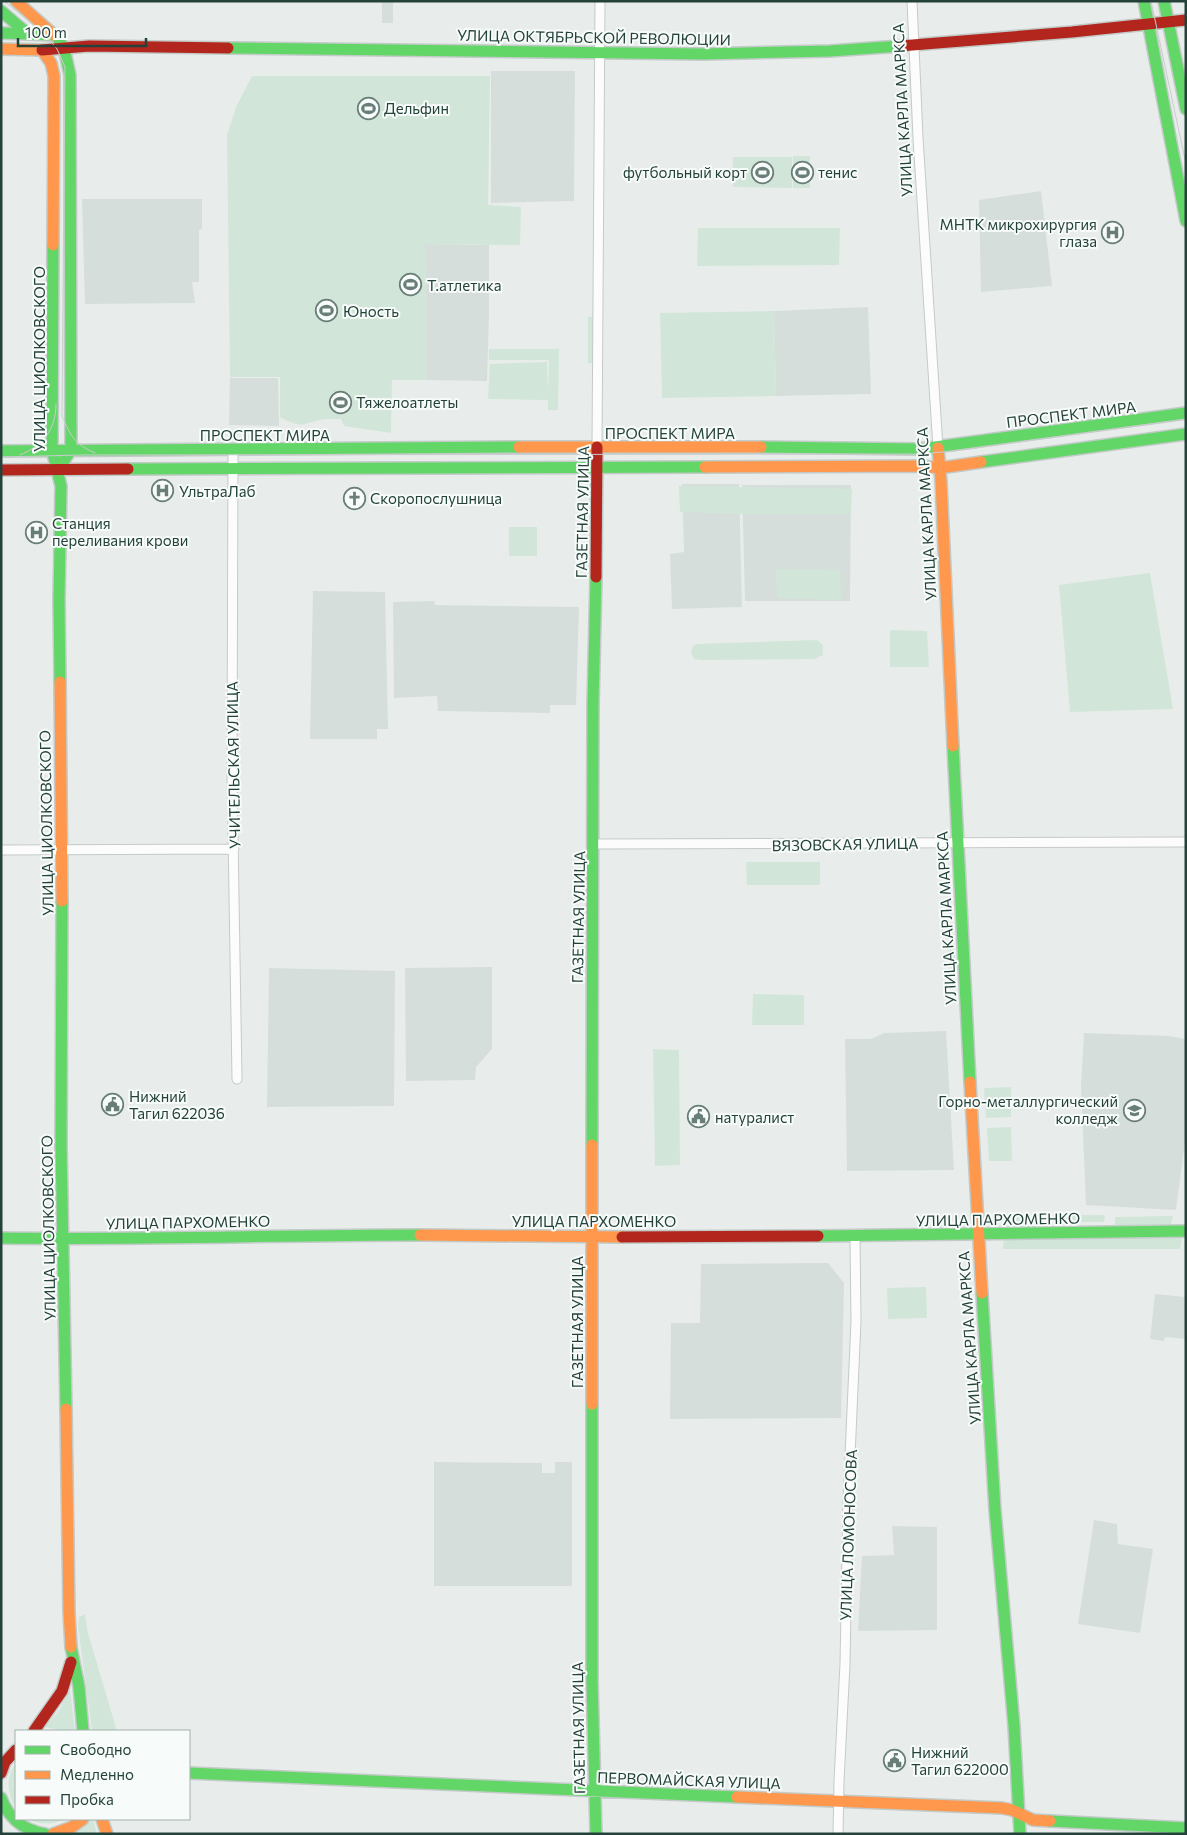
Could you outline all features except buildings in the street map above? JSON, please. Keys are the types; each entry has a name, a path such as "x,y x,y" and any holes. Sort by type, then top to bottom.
{"main road":[{"name":"УЛИЦА ЦИОЛКОВСКОГО","path":"16,1 30,12 64,48 70,75 71,450"},
{"path":"1144,1 1186,221"},
{"path":"1164,1 1186,109"},
{"name":"УЛИЦА ЦИОЛКОВСКОГО","path":"1,11 28,34"},
{"name":"УЛИЦА ОКТЯБРЬСКОЙ РЕВОЛЮЦИИ","path":"1,50 214,47 703,54 830,51 1186,20"},
{"path":"1,33 54,36"},
{"name":"УЛИЦА ЦИОЛКОВСКОГО","path":"42,50 51,63 54,76 52,450 61,486 59,548 62,850 62,1238 70,1612 72,1657 79,1687 83,1730"},
{"name":"ПРОСПЕКТ МИРА","path":"1,451 670,446 866,450 938,448 1186,413"},
{"path":"1,470 920,466 940,468 1186,434"},
{"name":"ГАЗЕТНАЯ УЛИЦА","path":"596,1834 591,1620 593,703 597,447"},
{"name":"УЛИЦА КАРЛА МАРКСА","path":"938,448 978,1234 995,1504 1014,1726 1020,1834"},
{"path":"58,470 71,450"},
{"name":"УЛИЦА ПАРХОМЕНКО","path":"1,1238 85,1239 269,1235 855,1236 1186,1231"},
{"name":"УЛИЦА ЦИОЛКОВСКОГО","path":"35,1730 61,1696 68,1680 72,1657"},
{"path":"1,1760 15,1751"},
{"path":"1,1773 5,1762 15,1751"},
{"name":"ПЕРВОМАЙСКАЯ УЛИЦА","path":"190,1773 1002,1808 1033,1820 1186,1828"},
{"path":"1,1798 8,1813 16,1823"},
{"path":"1,1818 39,1833"},
{"path":"53,1834 65,1831 82,1820"},
{"path":"102,1820 107,1834"}],"street":[{"name":"ГАЗЕТНАЯ УЛИЦА","path":"597,447 600,1"},
{"name":"УЛИЦА КАРЛА МАРКСА","path":"912,1 938,448"},
{"name":"УЛИЦА ЦИОЛКОВСКОГО","path":"28,34 42,50"},
{"name":"УЧИТЕЛЬСКАЯ УЛИЦА","path":"234,450 232,773 237,1079"},
{"name":"ВЯЗОВСКАЯ УЛИЦА","path":"594,844 1186,842"},
{"path":"1,850 234,849"},
{"name":"УЛИЦА ЛОМОНОСОВА","path":"838,1834 845,1664 848,1501 856,1321 855,1236"}],"shaded area":[{"path":"382,1 393,1 393,23 382,23"},
{"path":"491,71 575,71 574,201 491,203"},
{"path":"1041,191 1052,286 981,292 979,200"},
{"path":"82,199 202,199 202,229 199,230 199,282 192,282 195,303 85,304"},
{"path":"425,244 489,245 487,381 426,380"},
{"path":"868,307 871,394 776,396 774,311"},
{"path":"230,378 278,378 279,426 229,425"},
{"path":"682,484 739,484 742,607 672,609 670,554 684,552"},
{"path":"742,485 851,485 850,601 745,601"},
{"path":"313,591 385,592 388,729 377,729 377,739 310,739"},
{"path":"434,601 435,605 579,607 576,705 550,705 550,713 438,711 437,696 394,698 393,602"},
{"path":"492,967 492,1049 476,1067 475,1080 406,1081 405,968"},
{"path":"269,968 395,971 394,1106 267,1107"},
{"path":"946,1031 954,1170 847,1171 845,1039 871,1039 884,1033"},
{"name":"Горно-металлургический колледж","path":"1084,1033 1169,1036 1186,1039 1186,1134 1176,1210 1086,1205 1081,1086"},
{"path":"828,1263 844,1283 841,1418 670,1419 671,1323 700,1323 701,1264"},
{"path":"1155,1294 1186,1297 1186,1339 1165,1337 1164,1341 1150,1339"},
{"path":"434,1462 542,1463 542,1473 555,1473 555,1462 572,1462 572,1586 434,1586"},
{"path":"1094,1520 1117,1524 1118,1544 1153,1549 1140,1633 1078,1624"},
{"path":"892,1526 937,1527 937,1630 858,1631 862,1556 894,1555"}],"green space":[{"name":"Юность","path":"252,76 490,76 488,205 521,207 520,245 425,244 426,380 392,380 391,433 344,426 341,419 325,419 302,424 294,423 280,417 280,377 230,377 227,135 236,107"},
{"name":"тенис","path":"793,156 810,156 810,188 793,188"},
{"name":"футбольный корт","path":"733,157 792,157 792,188 733,187"},
{"path":"698,228 840,228 839,265 697,266"},
{"path":"774,311 776,396 662,398 660,313"},
{"path":"588,317 593,317 593,363 588,363"},
{"path":"489,349 559,349 558,410 548,410 548,400 488,399 490,364 547,362 548,393 549,360 489,360"},
{"path":"679,486 852,489 851,514 680,512"},
{"path":"509,527 537,527 537,556 509,556"},
{"path":"776,569 840,570 841,600 777,598"},
{"path":"1150,573 1173,709 1070,712 1059,585"},
{"path":"890,630 927,631 929,667 890,667"},
{"path":"817,640 823,645 823,655 814,659 701,660 694,659 691,652 696,644"},
{"path":"746,862 820,862 820,885 747,885"},
{"path":"948,943 955,947 955,975 951,978"},
{"path":"753,994 804,995 804,1025 752,1025"},
{"path":"653,1049 679,1050 680,1165 655,1166"},
{"path":"1011,1087 1011,1117 986,1118 984,1088"},
{"path":"1011,1127 1012,1161 989,1161 987,1128"},
{"path":"1105,1215 1104,1222 1000,1222 1001,1216"},
{"path":"1173,1216 1171,1225 1115,1225 1115,1217"},
{"path":"1178,1235 1182,1238 1180,1249 1003,1249 1004,1236"},
{"path":"926,1287 927,1318 888,1319 887,1288"},
{"path":"85,1614 88,1633 117,1730 92,1730 78,1626 79,1617"},
{"path":"70,1689 75,1730 45,1727 60,1709"},
{"path":"15,1764 15,1806 8,1785 12,1768"},
{"path":"30,1820 63,1820 47,1824"},
{"path":"85,1820 93,1820 97,1834 60,1834"}],"tram line":[{"path":"4,1 46,35 57,49 65,67 62,416 74,439 95,453"},
{"path":"1151,1 1186,164"},
{"path":"20,455 47,436 54,422 56,404"},
{"path":"1,457 82,455 920,454 1186,419"}],"traffic: fast":[{"path":"1144,1 1186,221"},
{"path":"1164,1 1186,109"},
{"path":"1,11 28,34"},
{"path":"1,33 54,35"},
{"path":"58,470 71,450 70,75 64,48 59,41"},
{"path":"228,48 703,54 830,51 900,46"},
{"path":"53,245 52,450 61,486 60,682"},
{"path":"761,447 920,449 1186,413"},
{"path":"981,462 1186,434"},
{"path":"1,451 519,447"},
{"path":"128,469 705,467"},
{"path":"592,1145 593,705 596,577"},
{"path":"953,746 970,1082"},
{"path":"62,901 61,1145 66,1409"},
{"path":"818,1236 1186,1231"},
{"path":"1,1238 420,1235"},
{"path":"982,1293 995,1510 1014,1726 1020,1834"},
{"path":"592,1404 592,1680 596,1834"},
{"path":"71,1647 79,1687 83,1730"},
{"path":"190,1773 737,1797"},
{"path":"1,1798 8,1812 15,1820"},
{"path":"16,1820 30,1830 45,1834"},
{"path":"1050,1821 1186,1828"}],"traffic: slow":[{"path":"16,1 54,35"},
{"path":"1,49 42,50"},
{"path":"42,50 51,63 54,76 53,245"},
{"path":"519,447 761,447"},
{"path":"938,448 953,746"},
{"path":"705,467 920,466 940,468 981,462"},
{"path":"60,682 62,901"},
{"path":"970,1082 982,1293"},
{"path":"592,1145 592,1404"},
{"path":"420,1235 622,1237"},
{"path":"66,1409 71,1647"},
{"path":"737,1797 1002,1808 1012,1810 1033,1820 1050,1821"},
{"path":"53,1834 72,1827 82,1820"},
{"path":"102,1820 107,1834"}],"traffic: jam":[{"path":"900,46 1072,32 1186,20"},
{"path":"42,50 89,46 228,48"},
{"path":"596,577 597,447"},
{"path":"1,470 128,469"},
{"path":"622,1237 818,1236"},
{"path":"35,1730 62,1691 71,1662"},
{"path":"1,1773 5,1762 15,1751"}],"place":[{"name":"Дельфин","path":"368,108"},
{"name":"футбольный корт","path":"763,172"},
{"name":"тенис","path":"802,172"},
{"name":"МНТК микрохирургия глаза","path":"1113,233"},
{"name":"Т.атлетика","path":"411,285"},
{"name":"Юность","path":"327,311"},
{"name":"Тяжелоатлеты","path":"340,402"},
{"name":"УльтраЛаб","path":"163,491"},
{"name":"Скоропослушница","path":"354,498"},
{"name":"Станция переливания крови","path":"36,532"},
{"name":"Нижний Тагил 622036","path":"113,1105"},
{"name":"Горно-металлургический колледж","path":"1134,1110"},
{"name":"натуралист","path":"699,1117"},
{"name":"Нижний Тагил 622000","path":"895,1761"}]}
